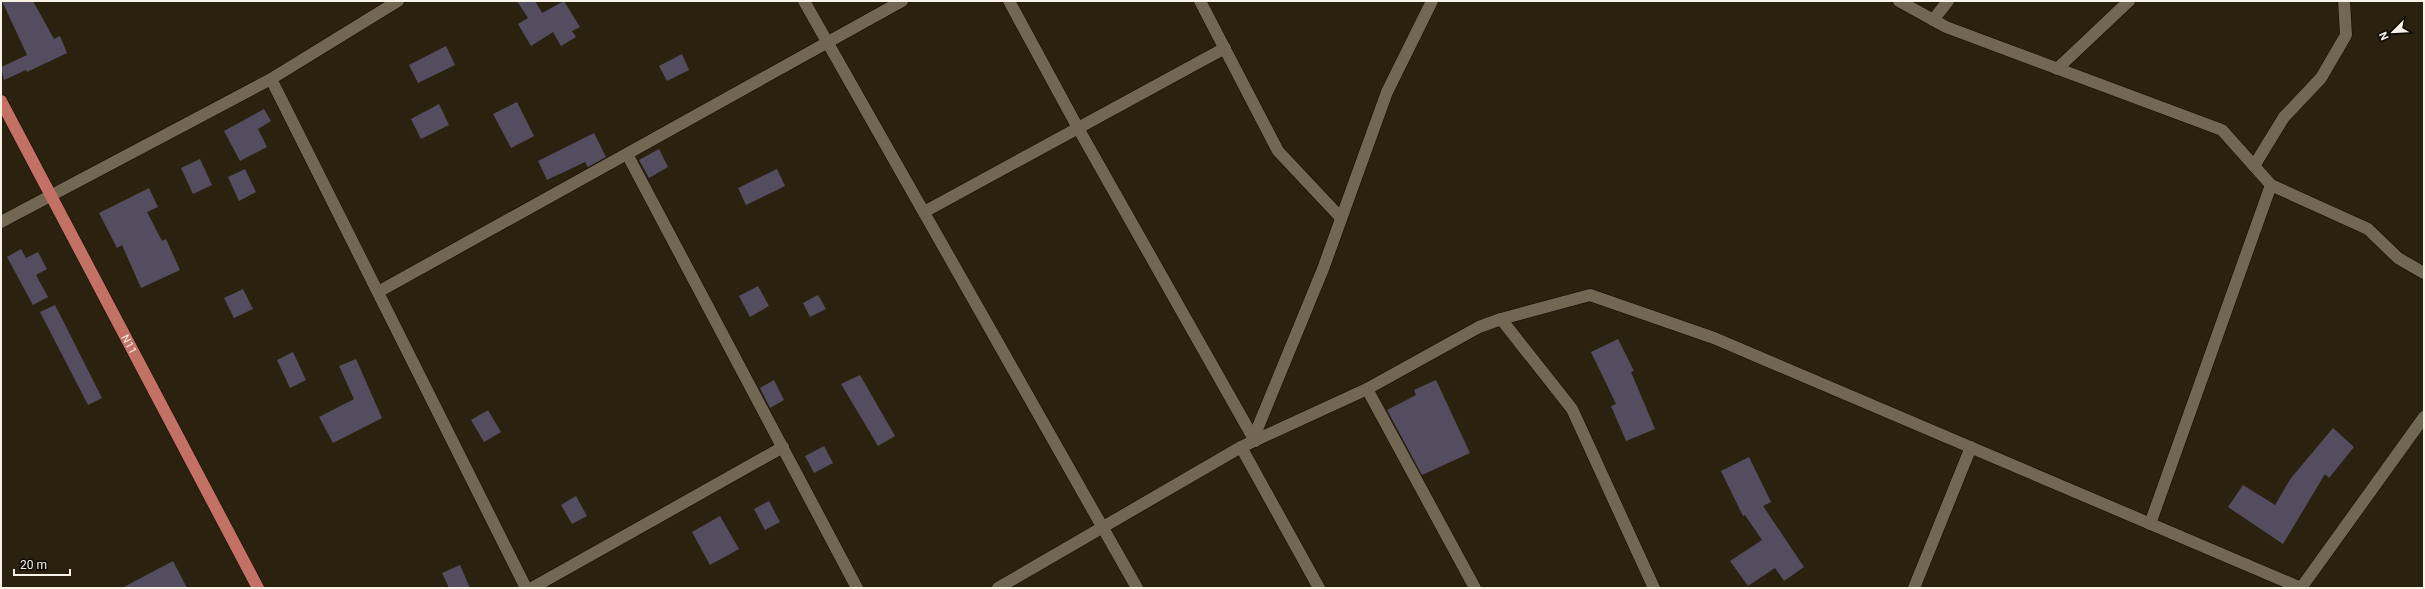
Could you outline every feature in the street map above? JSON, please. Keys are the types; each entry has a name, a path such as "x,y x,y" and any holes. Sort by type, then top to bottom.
{"main road":[{"name":"N11","path":"1,101 258,588"}],"street":[{"path":"1,222 51,194 271,79 398,1"},
{"path":"804,1 1137,588"},
{"path":"378,292 902,1"},
{"path":"1009,1 1078,128 1255,441"},
{"path":"1200,1 1278,151 1341,218"},
{"path":"1255,441 1258,427 1323,269 1387,92 1432,1"},
{"path":"1899,1 1946,27 2222,130 2271,185 2368,229 2398,258 2424,273"},
{"path":"1933,20 1948,1"},
{"path":"2057,68 2129,1"},
{"path":"2254,166 2284,117 2321,78 2346,35 2344,1"},
{"path":"924,212 1224,48"},
{"path":"271,79 526,588"},
{"path":"627,154 857,588"},
{"path":"2150,524 2271,185"},
{"path":"998,588 1102,526 1241,447 1367,389 1479,327 1500,318 1590,295 1714,338 2301,588 2424,417"},
{"path":"1500,318 1572,409 1654,588"},
{"path":"1367,389 1476,588"},
{"path":"532,588 783,447"},
{"path":"1241,447 1319,588"},
{"path":"1914,588 1971,447"}],"building":[{"path":"2,1 33,1 54,39 60,36 67,53 27,72 26,70 4,80 1,67 27,55"},
{"path":"517,1 535,1 542,13 564,1 580,27 572,31 576,37 561,46 553,32 531,46 518,24 528,18"},
{"path":"446,46 455,65 418,83 409,65"},
{"path":"682,54 689,70 667,81 659,66"},
{"path":"517,102 534,136 511,148 493,114"},
{"path":"439,104 449,125 421,139 411,119"},
{"path":"264,109 271,121 258,129 267,147 240,161 224,131"},
{"path":"594,133 606,157 588,167 585,162 547,180 538,161"},
{"path":"659,149 668,167 649,178 639,160"},
{"path":"200,159 212,185 193,194 181,168"},
{"path":"245,169 256,192 239,201 228,177"},
{"path":"777,169 785,186 746,205 738,188"},
{"path":"149,188 158,207 147,212 162,241 166,239 180,270 141,288 122,245 117,248 99,213"},
{"path":"21,249 26,258 38,252 47,269 36,275 48,297 33,305 7,257"},
{"path":"758,286 769,306 750,317 739,296"},
{"path":"243,289 253,309 234,318 224,298"},
{"path":"818,295 826,309 810,317 803,303"},
{"path":"55,305 102,398 88,405 40,312"},
{"path":"1618,339 1634,371 1631,372 1655,429 1626,441 1611,406 1616,404 1591,352"},
{"path":"293,352 306,380 290,388 277,360"},
{"path":"356,359 382,418 333,443 319,417 354,399 339,366"},
{"path":"860,375 895,436 878,446 841,384"},
{"path":"774,380 784,400 770,408 760,388"},
{"path":"1436,380 1470,453 1422,475 1387,410 1416,395 1414,390"},
{"path":"488,410 501,432 484,442 471,420"},
{"path":"2333,428 2354,447 2329,478 2325,474 2283,544 2228,507 2243,485 2275,505 2291,478"},
{"path":"824,446 833,463 814,473 805,456"},
{"path":"1749,457 1771,502 1763,506 1804,567 1784,581 1775,568 1748,586 1730,561 1762,540 1745,515 1743,516 1721,471"},
{"path":"576,496 587,516 572,524 561,505"},
{"path":"769,501 780,522 765,530 754,509"},
{"path":"720,516 739,549 710,565 692,532"},
{"path":"173,561 187,588 122,588"},
{"path":"460,565 470,588 449,588 442,573"}]}
